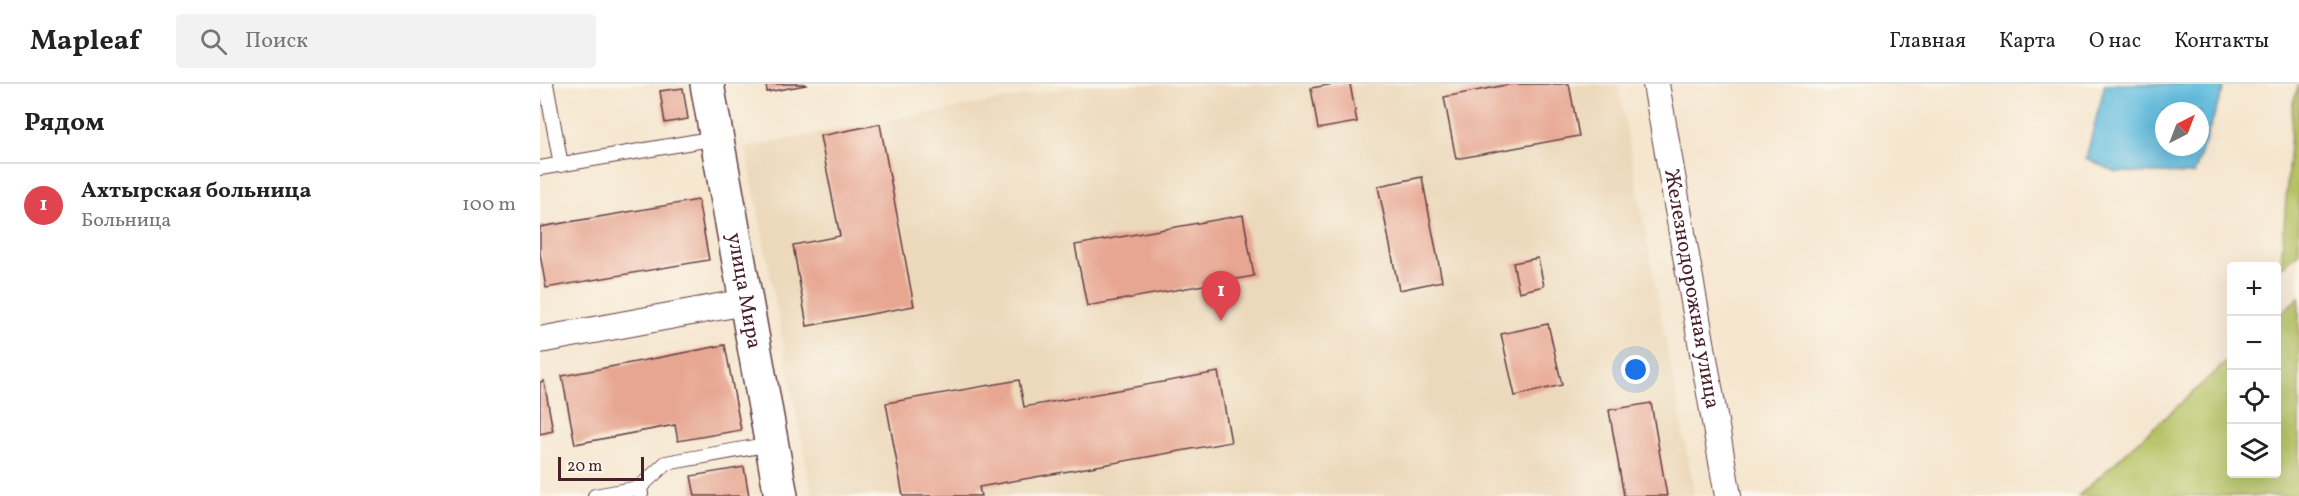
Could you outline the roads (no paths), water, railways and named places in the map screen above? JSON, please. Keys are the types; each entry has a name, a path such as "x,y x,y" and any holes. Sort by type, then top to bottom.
{"street":[{"name":"улица Мира","path":"707,84 781,496"},
{"name":"Железнодорожная улица","path":"1656,84 1728,496"},
{"path":"540,340 745,302"}],"lane":[{"path":"546,84 561,165"},
{"path":"540,168 716,138"},
{"path":"595,496 640,492 666,463 771,444"}],"water":[{"path":"2105,84 2225,84 2209,130 2209,102 2155,102 2155,156 2200,156 2194,174 2116,172 2086,158"}],"place":[{"name":"Ахтырская больница","path":"1221,321"}]}
